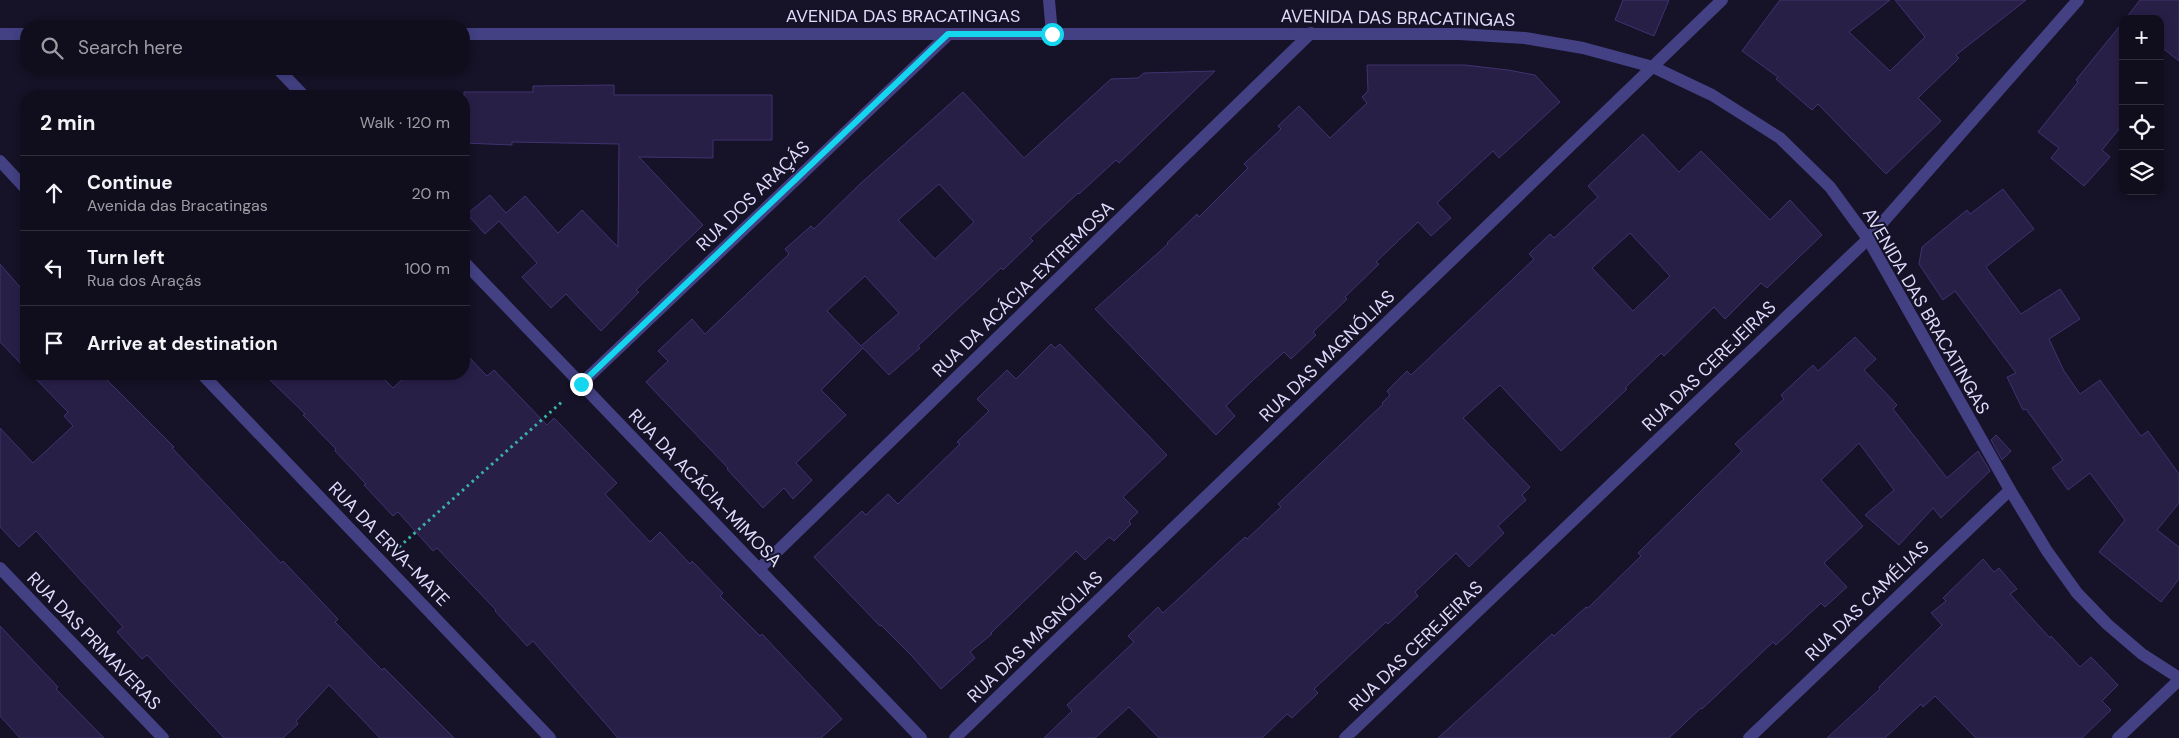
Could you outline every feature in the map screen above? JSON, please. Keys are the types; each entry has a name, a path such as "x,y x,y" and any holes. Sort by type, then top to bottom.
{"street":[{"path":"1049,0 1052,34"},
{"name":"RUA DAS MAGNÓLIAS","path":"955,738 1722,0"},
{"name":"RUA DAS CEREJEIRAS","path":"1345,738 1868,239 2078,0"},
{"name":"RUA DA ACÁCIA-EXTREMOSA","path":"759,570 1311,33"},
{"path":"0,34 20,34"},
{"name":"AVENIDA DAS BRACATINGAS","path":"470,34 1458,34 1525,38 1584,48 1653,67 1712,95 1780,138 1830,187 1868,239 2010,490 2047,551 2077,593 2107,624 2142,654 2179,679"},
{"name":"RUA DOS ARAÇÁS","path":"581,384 948,34"},
{"path":"284,75 298,90"},
{"path":"0,161 20,183"},
{"name":"RUA DA ACÁCIA-MIMOSA","path":"470,268 921,738"},
{"name":"RUA DA ERVA-MATE","path":"208,380 550,738"},
{"name":"RUA DAS CAMÉLIAS","path":"1749,738 2010,490"},
{"name":"RUA DAS PRIMAVERAS","path":"0,568 163,738"},
{"path":"2118,738 2179,679"}],"path":[{"path":"382,562 581,384"}],"building":[{"path":"1623,0 1669,0 1654,36 1615,20"},
{"path":"1780,0 1890,0 1849,32 1890,71 1925,37 1895,0 2026,0 1956,55 1959,58 1918,98 1941,121 1886,174 1818,104 1812,110 1776,79 1778,77 1742,51"},
{"path":"2140,0 2179,0 2179,61 2164,49 2164,15 2128,15"},
{"path":"2119,27 2119,129 2102,150 2110,157 2084,186 2051,158 2059,148 2038,132 2078,82 2076,80"},
{"path":"1367,65 1465,65 1535,75 1560,102 1499,158 1493,151 1437,203 1451,218 1431,236 1418,222 1376,262 1379,264 1345,297 1347,299 1313,332 1316,335 1291,359 1284,352 1226,406 1235,416 1216,435 1095,309 1168,244 1197,214 1199,217 1248,168 1244,164 1281,129 1278,126 1299,106 1330,138 1367,103 1362,97 1368,91"},
{"path":"1215,71 1119,163 1116,160 1078,193 1030,238 1033,241 1003,270 1001,268 918,346 920,348 889,375 863,348 821,390 846,415 796,463 812,480 793,499 784,488 763,508 728,468 646,382 668,361 658,351 692,319 705,334 789,254 785,249 811,226 814,229 860,184 963,92 1024,158 1111,79 1138,78 1144,73","holes":["939,184 974,222 935,259 898,220","865,276 899,313 861,346 827,311"]},
{"path":"614,85 614,95 772,95 772,140 713,140 713,158 639,157 703,225 636,290 639,292 601,331 566,294 551,308 522,277 537,263 499,221 485,234 470,217 470,212 490,195 506,213 525,196 558,233 582,210 618,247 619,144 512,142 512,145 470,143 470,92 533,92 533,86"},
{"path":"1643,134 1679,172 1701,151 1770,220 1790,200 1822,235 1767,288 1761,283 1725,319 1714,307 1664,356 1661,353 1625,388 1627,389 1561,451 1500,385 1463,418 1530,487 1522,495 1526,500 1498,526 1504,533 1469,567 1456,553 1415,592 1418,596 1388,624 1386,622 1314,689 1318,693 1292,718 1287,714 1262,738 1159,738 1129,707 1095,738 1044,738 1072,711 1067,705 1134,642 1128,636 1158,607 1163,613 1245,537 1247,539 1281,507 1278,504 1383,404 1390,395 1387,391 1407,371 1411,375 1534,259 1529,254 1550,234 1554,238 1598,197 1588,186","holes":["1630,233 1670,276 1633,311 1592,268"]},
{"path":"2003,189 2034,229 1986,267 2021,314 2060,289 2080,319 2049,339 2064,371 2080,394 2100,380 2141,436 2148,431 2179,474 2179,503 2157,530 2179,547 2179,579 2161,602 2099,552 2125,520 2090,473 2068,490 2052,468 2063,460 2026,409 2023,410 2007,377 2016,373 1955,291 1943,300 1919,264 1922,247 1967,210 1970,214"},
{"path":"0,264 20,287 20,363 0,342"},
{"path":"1855,337 1876,359 1864,370 1897,405 1893,409 1947,478 1978,451 1990,471 1941,518 1933,508 1899,545 1865,515 1894,490 1859,443 1821,480 1863,526 1824,563 1847,587 1825,607 1821,603 1776,645 1773,642 1669,738 1438,738 1552,634 1554,636 1586,607 1588,608 1641,556 1638,553 1742,451 1735,444 1784,399 1781,395 1813,365 1818,371"},
{"path":"1051,344 1055,348 1060,344 1167,455 1123,497 1138,512 1129,521 1131,524 1114,541 1109,537 1085,560 1076,551 992,634 970,652 975,658 941,689 911,655 880,626 814,557 862,511 866,515 888,494 898,504 960,444 957,442 989,411 977,399 1007,370 1016,379"},
{"path":"470,358 487,376 494,370 547,425 554,418 617,483 605,494 650,542 660,532 690,564 692,561 723,593 720,596 760,636 762,634 842,719 821,738 618,738 533,641 527,646 496,610 437,548 433,551 398,512 393,516 335,451 336,449 303,415 305,414 270,380 385,380 393,388 402,380 470,380"},
{"path":"37,380 107,380 174,447 172,448 281,563 283,561 338,619 335,622 382,670 384,668 454,738 380,738 329,685 296,721 298,724 283,738 224,738 147,655 142,659 117,632 123,627 36,531 19,547 0,527 0,428 33,463 73,426 64,416 68,412"},
{"path":"1996,435 2011,451 2002,460 1991,440"},
{"path":"1983,559 1994,572 1999,568 2017,589 2010,594 2050,638 2051,636 2080,667 2091,657 2118,685 2102,701 2111,710 2082,738 1976,738 1935,696 1923,707 1921,704 1885,738 1827,738 1880,689 1879,687 1942,625 1931,613 1946,601 1943,598"},
{"path":"0,626 58,687 56,689 104,738 20,738 0,716"}],"route":[{"path":"581,384 948,34 1052,34"}]}
